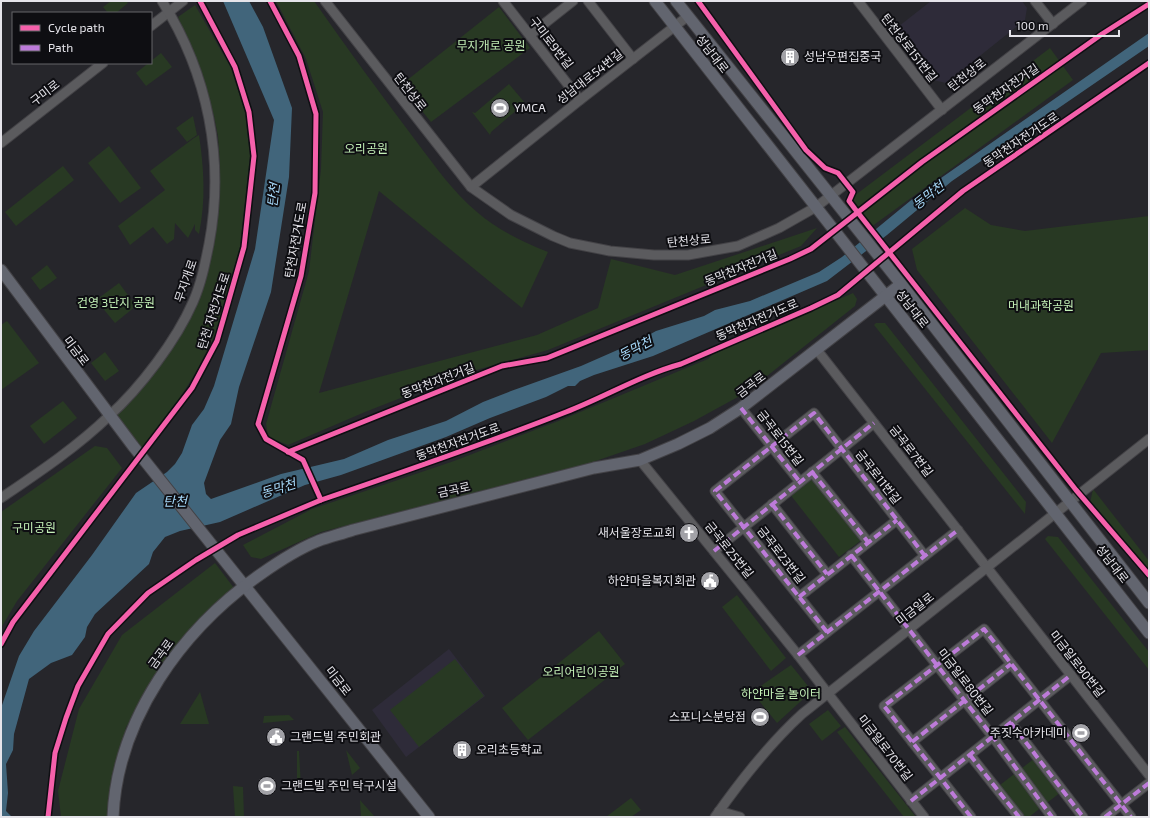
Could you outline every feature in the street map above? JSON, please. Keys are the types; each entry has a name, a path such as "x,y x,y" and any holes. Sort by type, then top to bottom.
{"main road":[{"name":"성남대로","path":"655,1 1149,633"},
{"name":"성남대로","path":"676,1 830,197 901,284 1149,603"},
{"name":"미금로","path":"1,270 133,446 429,817"},
{"name":"금곡로","path":"113,817 119,777 127,746 139,715 160,677 196,629 220,605 280,560 318,541 410,514 594,468 640,460 678,444 710,428 741,408 901,284"}],"street":[{"name":"무지개로","path":"1,498 46,467 110,416 152,368 183,322 193,301 201,278 215,209 216,166 209,117 194,67 169,12 162,1"},
{"path":"152,25 183,1"},
{"name":"탄천상로","path":"325,1 471,187 523,222 563,240 610,251 654,255 688,255 738,246 779,228 816,208 1082,1"},
{"name":"구미로9번길","path":"503,1 580,100"},
{"path":"530,36 573,1"},
{"path":"588,1 633,59"},
{"name":"탄천상로151번길","path":"858,1 942,110"},
{"path":"1035,1 1053,24"},
{"name":"성남대로54번길","path":"471,187 688,16"},
{"name":"구미로","path":"1,143 102,64"},
{"name":"금곡로7번길","path":"817,350 987,568"},
{"name":"금곡로15번길","path":"741,408 800,482"},
{"name":"금곡로11번길","path":"771,447 814,413 925,556"},
{"name":"금곡로11번길","path":"800,482 874,423"},
{"name":"미금일로","path":"717,814 738,784 777,737 827,694 908,629 1149,440"},
{"name":"금곡로23번길","path":"771,447 715,491 827,632"},
{"name":"금곡로25번길","path":"640,460 798,655 827,694"},
{"path":"812,472 868,542"},
{"name":"금곡로23번길","path":"744,527 800,482"},
{"path":"772,504 827,574"},
{"name":"금곡로11번길","path":"852,555 897,520"},
{"path":"714,551 744,527"},
{"path":"798,655 958,530"},
{"name":"금곡로23번길","path":"798,597 852,555"},
{"name":"미금일로80번길","path":"852,555 881,590 908,629 965,700 1052,817"},
{"name":"미금일로90번길","path":"987,568 1149,775"},
{"path":"971,817 884,706 984,630 1131,817"},
{"path":"912,742 1011,664"},
{"path":"911,801 1071,675"},
{"name":"미금일로70번길","path":"827,694 924,817"},
{"path":"1011,723 1083,817"},
{"path":"970,755 1019,817"},
{"path":"1105,817 1149,782"},
{"path":"717,814 740,817"}],"shaded area":[{"path":"931,1 1022,1 1027,8 1025,20 946,83 933,80 894,30"},
{"path":"449,649 485,696 406,757 372,710"}],"green space":[{"path":"111,1 126,1 128,3 117,12 107,12 103,7"},
{"name":"오리공원","path":"276,1 314,1 403,124 437,169 460,196 477,212 502,230 520,240 548,252 522,308 379,191 319,393 537,335 598,308 611,259 675,275 817,228 801,246 548,350 462,374 365,412 288,445 268,437 266,424 309,271 321,169 323,112 306,59"},
{"path":"195,5 231,68 245,112 250,156 240,247 215,335 195,374 177,402 141,449 115,416 186,325 219,211 220,166 218,136 214,116 203,79 178,17"},
{"name":"무지개로 공원","path":"499,7 530,48 431,122 401,85"},
{"path":"1050,48 1073,80 871,227 850,199"},
{"path":"161,53 172,67 146,86 136,73 147,64 152,64 152,60"},
{"name":"YMCA","path":"509,84 525,103 491,132 490,135 472,112 475,113"},
{"path":"193,116 197,135 187,142 176,128"},
{"path":"199,135 203,172 203,209 199,234 195,230 195,224 188,238 175,223 174,239 167,244 153,227 130,245 118,226 165,190 150,171"},
{"path":"109,146 141,188 120,203 88,163"},
{"path":"63,166 74,180 16,226 5,212"},
{"name":"머내과학공원","path":"965,208 991,225 1025,231 1149,216 1149,350 1101,353 1052,443 917,270 912,249"},
{"path":"47,265 57,278 40,290 31,278"},
{"name":"건영 3단지 공원","path":"119,283 136,306 115,323 96,300"},
{"path":"853,293 857,299 855,306 747,392 694,421 645,444 590,463 321,532 261,559 251,557 243,545 312,509 454,461 561,420 708,359 713,354"},
{"path":"7,321 39,363 1,390 1,325"},
{"path":"876,323 885,323 1026,502 1025,514 874,325"},
{"path":"105,352 119,371 105,381 91,363"},
{"path":"63,401 77,418 44,444 30,426"},
{"name":"구미공원","path":"95,446 107,448 122,468 17,601 1,628 1,512"},
{"path":"812,475 863,539 839,557 789,493"},
{"path":"1093,489 1149,561 1149,577 1090,503"},
{"path":"1048,536 1058,537 1149,652 1149,670 1045,539"},
{"path":"215,563 237,592 169,664 126,727 107,817 61,817 58,791 79,709 122,635"},
{"path":"737,595 786,658 771,671 722,607"},
{"name":"오리어린이공원","path":"599,631 625,664 528,740 502,708"},
{"path":"455,659 484,696 419,747 390,710"},
{"name":"하얀마을 놀이터","path":"791,665 812,691 777,723 752,692"},
{"path":"200,692 209,724 180,724"},
{"path":"828,710 841,726 822,741 809,724"},
{"path":"289,715 294,720 263,723 264,716"},
{"path":"845,727 916,817 904,817 837,732"},
{"path":"346,750 360,768 352,775"},
{"path":"297,751 299,751 301,788 297,788"},
{"path":"1035,758 1061,792 1029,817 1024,817 1000,785"},
{"path":"233,786 243,787 244,817 235,817"},
{"path":"631,798 641,810 631,817 606,817"},
{"path":"360,800 375,817 361,817"}],"water":[{"name":"탄천","path":"223,1 249,1 263,27 292,108 289,177 271,292 239,387 231,424 220,440 204,483 206,494 211,499 281,474 344,459 388,440 446,421 483,402 581,366 638,341 656,331 704,316 715,310 750,301 819,272 842,257 921,192 1149,33 1149,46 952,181 887,235 827,281 653,356 594,375 580,381 575,386 568,386 546,397 490,418 446,437 341,475 305,485 220,522 180,531 165,537 153,552 149,564 95,614 87,627 85,637 72,655 51,663 29,679 14,734 13,750 6,764 8,793 6,811 12,817 1,817 1,708 19,656 34,631 92,555 136,493 167,472 175,464 182,453 192,425 204,409 214,386 255,249 274,120"}],"marked path":[{"path":"741,408 800,482"},
{"path":"827,632 715,491 814,413 925,556"},
{"path":"714,551 874,423"},
{"path":"812,472 868,542"},
{"path":"772,504 827,574"},
{"path":"799,597 897,520"},
{"path":"798,655 958,530"},
{"path":"851,555 993,737 1052,817"},
{"path":"971,817 884,706 984,629 1131,817"},
{"path":"912,742 1011,664"},
{"path":"911,801 1071,675"},
{"path":"1011,723 1083,817"},
{"path":"970,755 1019,817"},
{"path":"1105,817 1149,783"}],"cycle path":[{"name":"탄천 자전거도로","path":"1,644 13,622 192,388 217,341 244,247 254,156 249,112 235,67 200,1"},
{"name":"탄천자전거도로","path":"48,817 55,753 66,718 78,686 108,634 148,593 196,560 238,535 321,500 303,460 266,439 258,424 301,276 315,193 316,114 299,56 270,1"},
{"path":"698,1 806,150 825,168 838,173 853,192 849,201 855,209 1076,490 1149,575"},
{"name":"동막천자전거길","path":"288,452 502,366 547,358 790,259 811,249 922,162 1102,34 1149,4"},
{"name":"동막천자전거도로","path":"321,500 475,447 536,424 637,380 681,364 838,295 963,191 1149,63"}],"place":[{"name":"성남우편집중국","path":"790,57"},
{"name":"YMCA","path":"500,108"},
{"name":"새서울장로교회","path":"689,533"},
{"name":"하얀마을복지회관","path":"710,581"},
{"name":"스포니스분당점","path":"760,717"},
{"name":"주짓수아카데미","path":"1081,733"},
{"name":"그랜드빌 주민회관","path":"276,737"},
{"name":"오리초등학교","path":"462,750"},
{"name":"그랜드빌 주민 탁구시설","path":"267,786"}],"water label":[{"name":"동막천","path":"928,195"},
{"name":"동막천","path":"635,348"},
{"name":"동막천","path":"278,488"}]}
